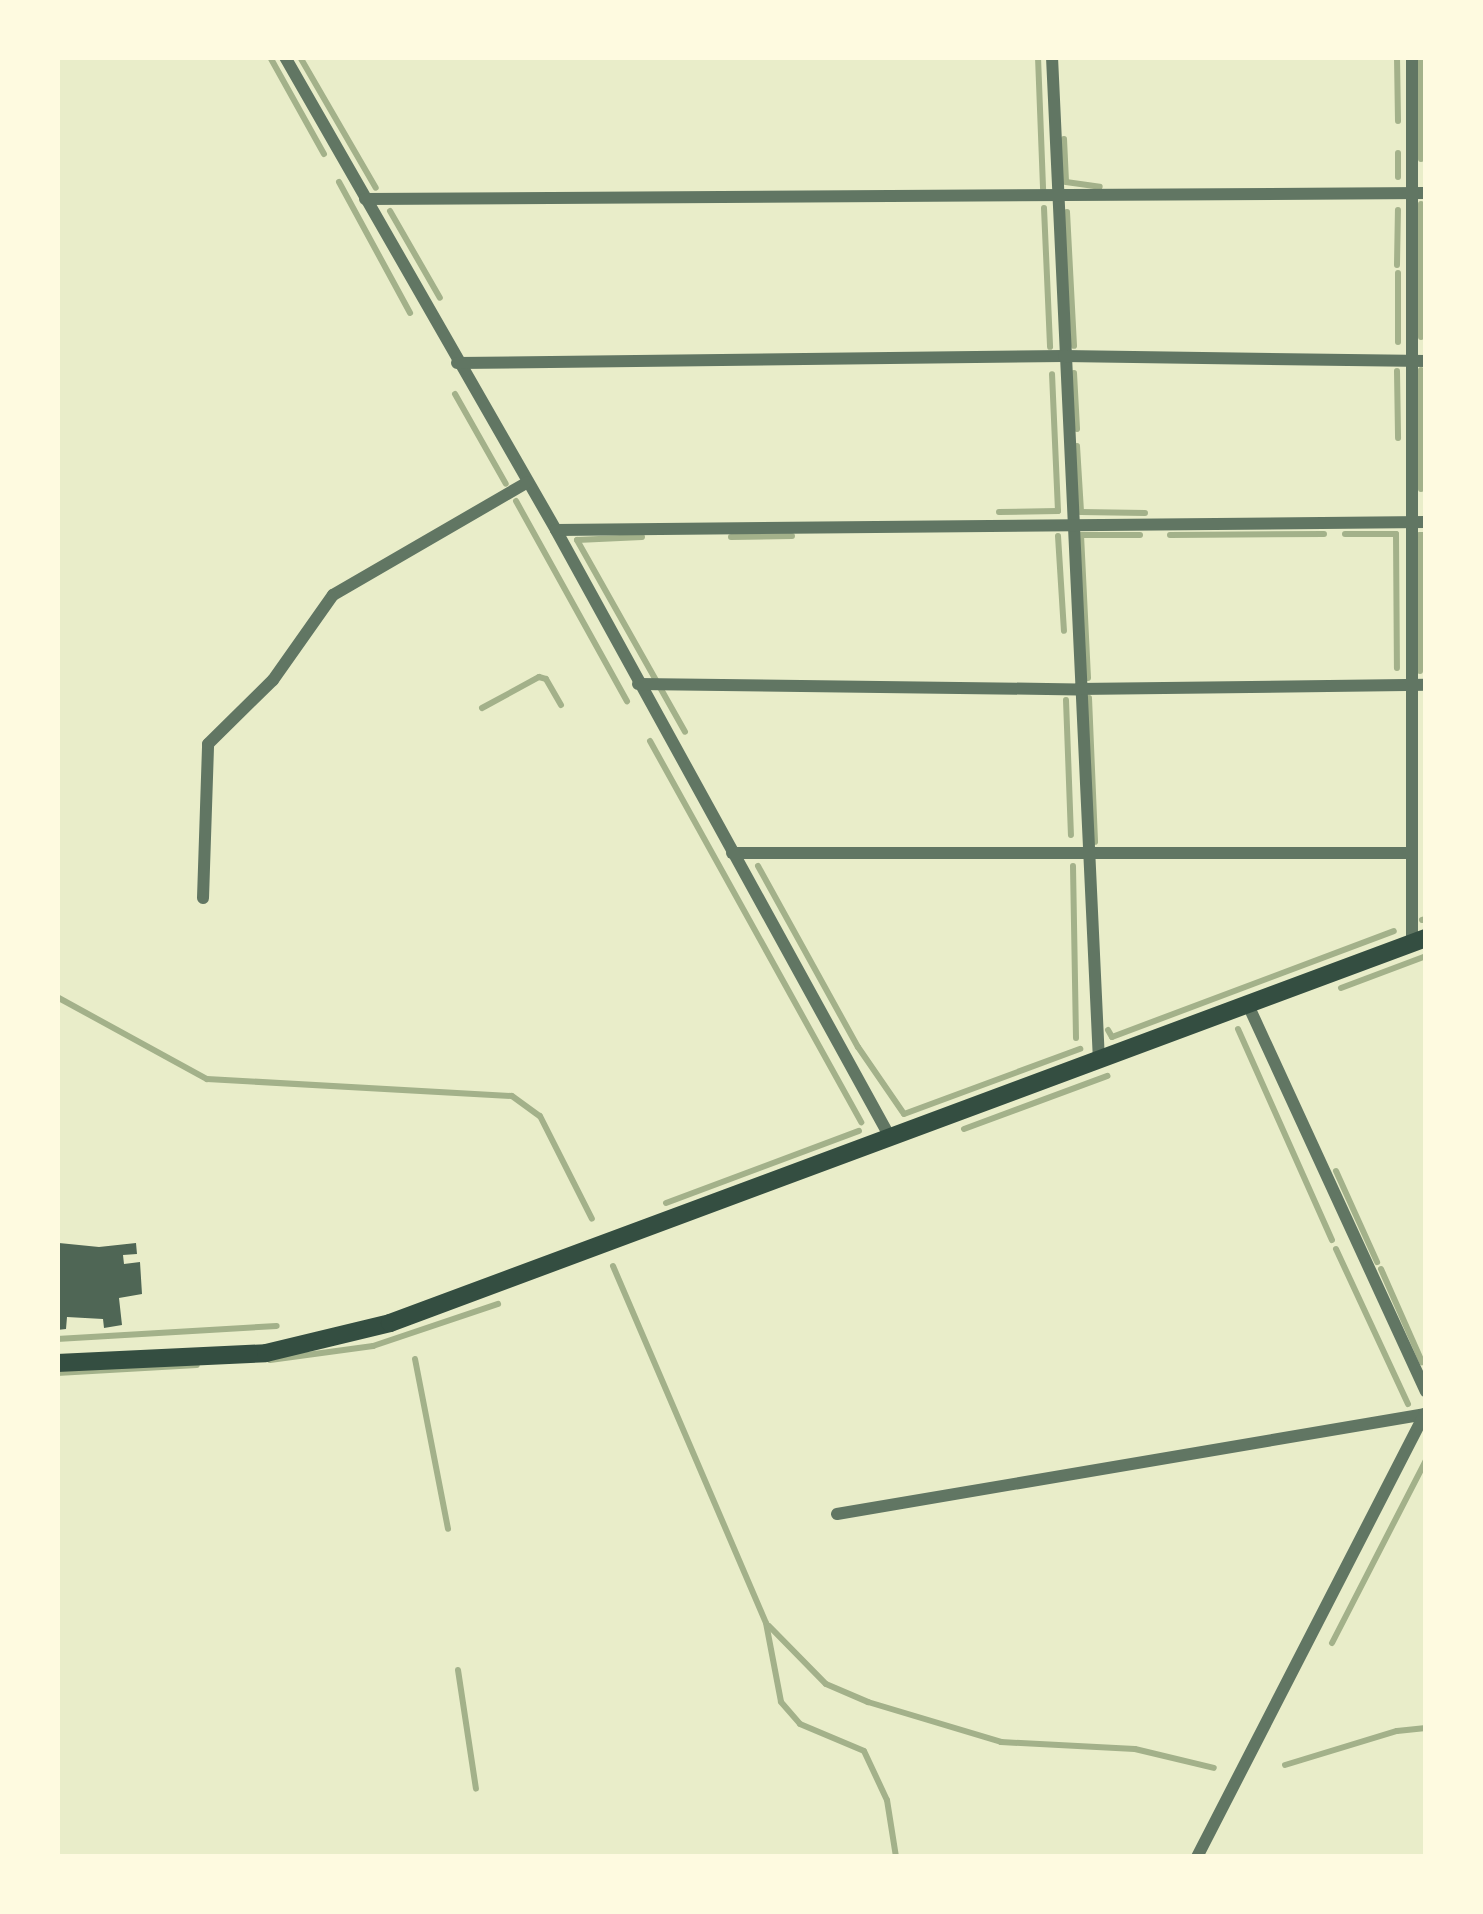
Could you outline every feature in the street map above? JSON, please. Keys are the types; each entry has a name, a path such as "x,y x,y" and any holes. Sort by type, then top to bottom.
{"main road":[{"path":"57,1363 266,1353 390,1323 1419,941"}],"street":[{"path":"285,57 556,530 891,1139"},
{"path":"1052,57 1070,524 1100,1060"},
{"path":"1412,57 1419,193 1420,522 1408,853 1419,941"},
{"path":"365,199 1419,193"},
{"path":"457,363 1064,356 1419,361"},
{"path":"203,898 208,744 273,680 333,595 528,482"},
{"path":"556,530 1420,522"},
{"path":"638,684 1078,689 1426,686"},
{"path":"732,854 1408,853"},
{"path":"1249,1007 1426,1391"},
{"path":"837,1514 1426,1414"},
{"path":"1197,1857 1426,1414"}],"building":[{"path":"59,1243 99,1247 136,1243 137,1254 123,1255 124,1264 140,1262 142,1294 119,1298 122,1325 104,1328 103,1319 67,1317 66,1329 57,1330"}],"waterway":[{"path":"270,57 324,154"},
{"path":"300,57 376,188"},
{"path":"1038,57 1043,189"},
{"path":"1397,57 1398,121"},
{"path":"1421,57 1421,159"},
{"path":"1064,139 1066,182 1100,187"},
{"path":"1398,153 1398,177"},
{"path":"339,182 410,313"},
{"path":"1421,204 1421,337"},
{"path":"1044,208 1050,347"},
{"path":"1397,265 1398,210"},
{"path":"390,211 440,298"},
{"path":"1067,212 1074,346"},
{"path":"1398,273 1398,342"},
{"path":"1421,370 1421,489"},
{"path":"1397,371 1398,438"},
{"path":"1074,373 1077,429"},
{"path":"999,512 1058,511 1052,374"},
{"path":"455,394 506,484"},
{"path":"1077,446 1081,512 1145,513"},
{"path":"516,501 627,701"},
{"path":"1170,535 1324,534"},
{"path":"1345,534 1396,534 1397,668"},
{"path":"1088,678 1081,535 1140,535"},
{"path":"1420,671 1420,535 1426,535"},
{"path":"731,537 792,536"},
{"path":"1058,536 1064,631"},
{"path":"642,537 577,540 685,732"},
{"path":"482,708 539,677 546,679 561,705"},
{"path":"1089,698 1095,842"},
{"path":"1066,700 1071,835"},
{"path":"650,741 861,1122"},
{"path":"758,866 858,1047 904,1114 1080,1049"},
{"path":"1073,866 1076,1038"},
{"path":"1422,920 1426,919"},
{"path":"1108,1030 1112,1037 1394,931"},
{"path":"1341,988 1426,956"},
{"path":"57,997 207,1079 512,1096 540,1116 592,1219"},
{"path":"1238,1029 1332,1240"},
{"path":"964,1129 1107,1076"},
{"path":"666,1203 859,1131"},
{"path":"1336,1171 1377,1262"},
{"path":"1336,1249 1408,1404"},
{"path":"613,1266 766,1623 781,1702 800,1724 864,1751 887,1800 896,1857"},
{"path":"1381,1269 1422,1362"},
{"path":"270,1360 373,1346 498,1304"},
{"path":"57,1339 277,1326"},
{"path":"415,1359 448,1529"},
{"path":"57,1373 197,1365"},
{"path":"1332,1643 1426,1460"},
{"path":"769,1626 826,1684 868,1702 1001,1742 1135,1749 1214,1768"},
{"path":"458,1670 476,1789"},
{"path":"1285,1765 1397,1731 1426,1728"}]}
